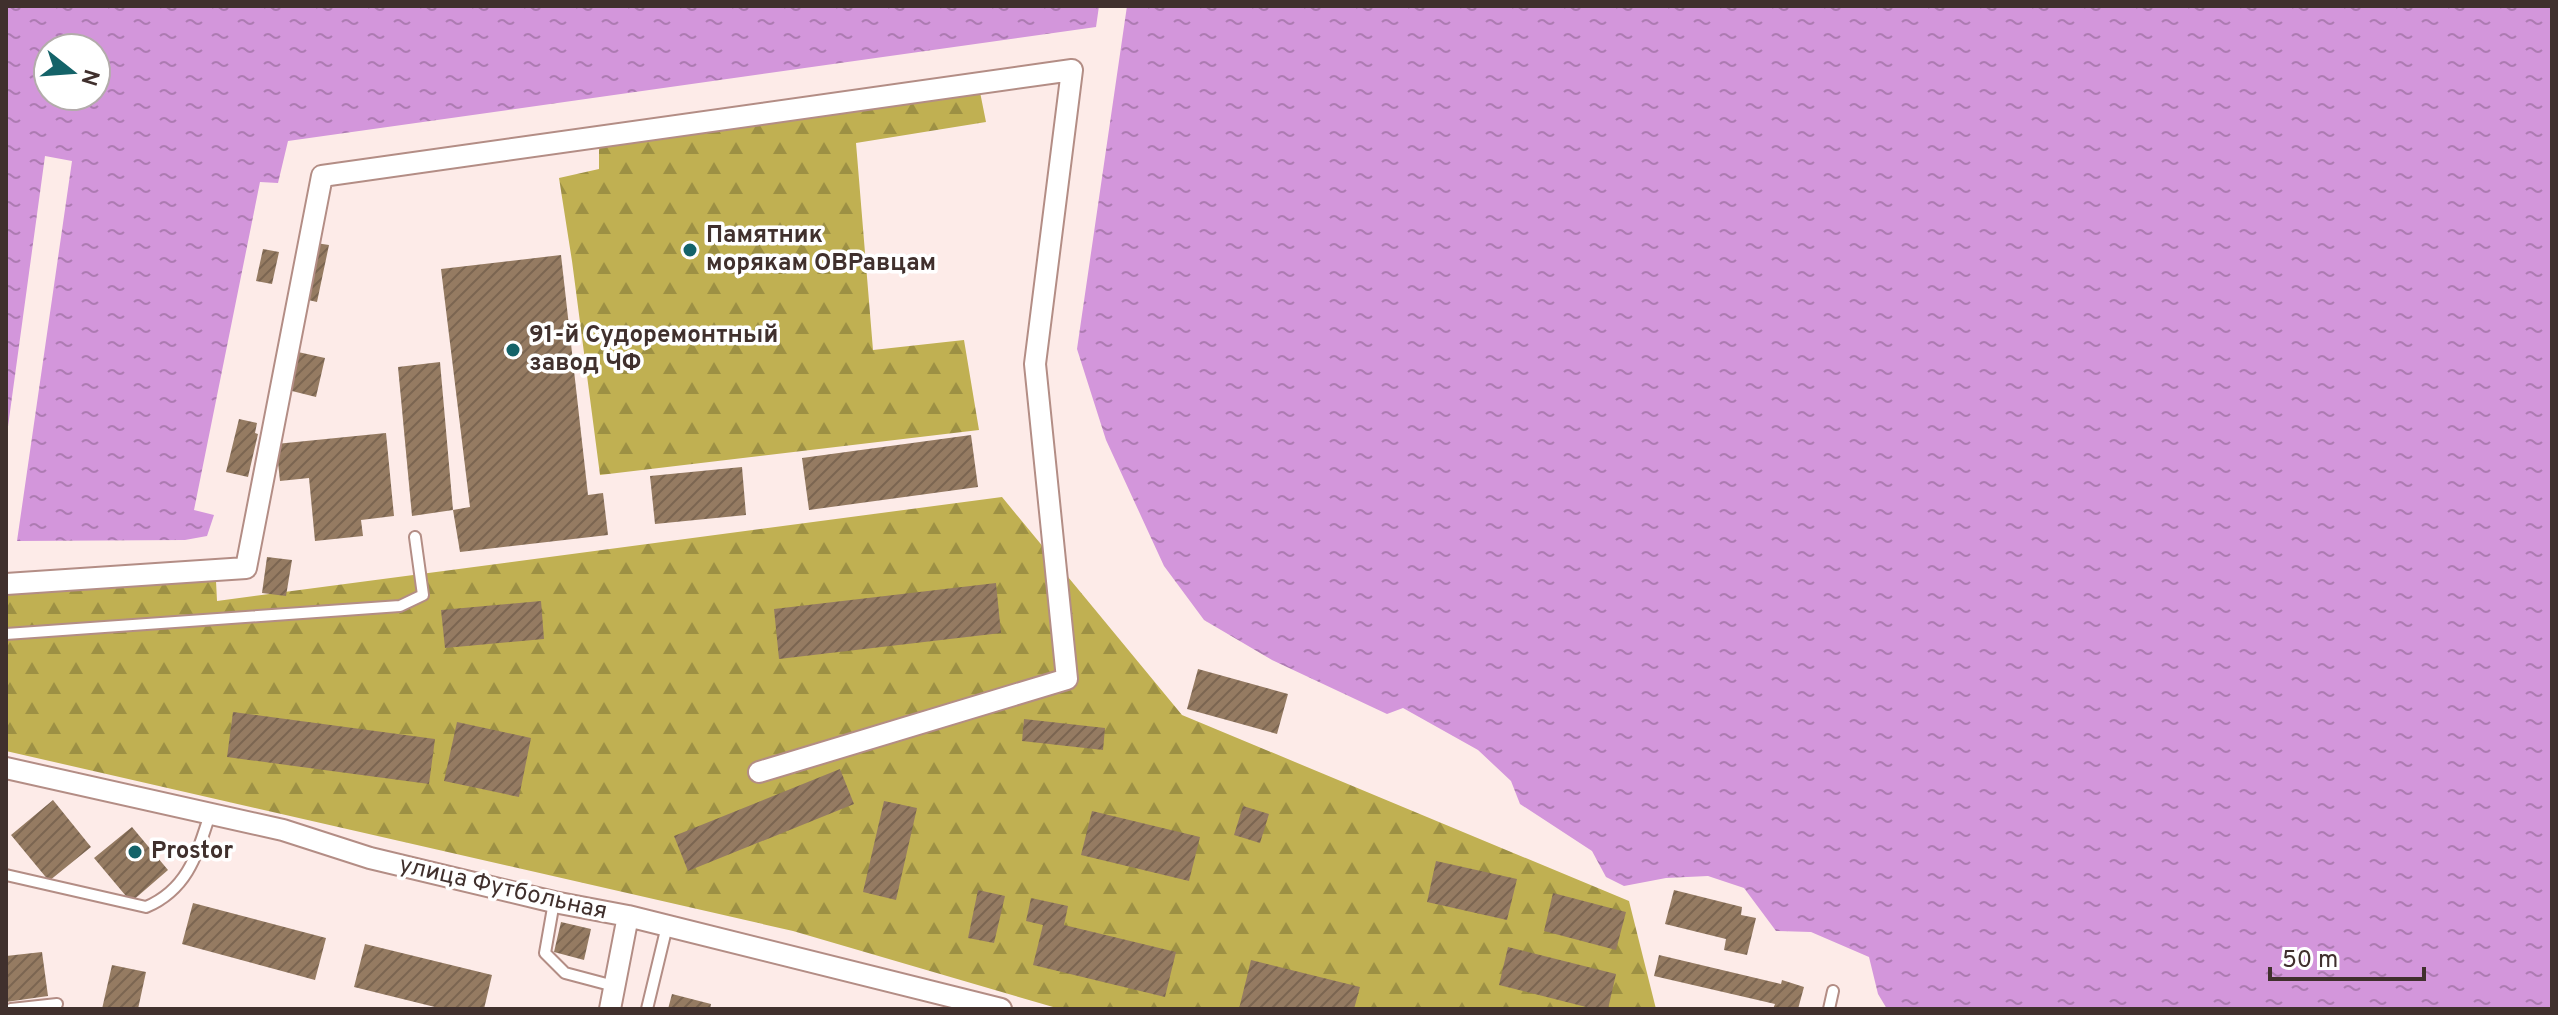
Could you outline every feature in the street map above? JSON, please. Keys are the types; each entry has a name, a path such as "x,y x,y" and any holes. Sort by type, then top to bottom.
{"street":[{"path":"6,584 246,568 322,176 1072,70 1035,364 1067,679 759,772"},
{"name":"улица Футбольная","path":"6,768 283,830 370,858 554,902 628,916 950,1003 1001,1009"},
{"path":"610,1009 628,916"}],"lane":[{"path":"6,634 400,606 423,595 415,537"},
{"path":"6,875 146,907 159,902 179,886 200,845 210,814"},
{"path":"554,902 545,953 565,973 614,986"},
{"path":"647,1009 667,926"},
{"path":"1829,1009 1833,991"},
{"path":"11,1009 57,1004"}],"green space":[{"path":"980,92 986,122 856,143 873,350 964,340 979,430 600,475 559,178 599,169 599,142"},
{"path":"1002,497 1182,715 1629,901 1656,1009 1060,1009 793,931 6,751 6,574 215,561 217,601"}],"water":[{"path":"6,6 1099,6 1096,27 288,141 278,183 260,182 194,510 214,515 207,536 185,540 17,541 72,161 45,156 6,441"},
{"path":"1127,6 2552,6 2552,1009 1887,1009 1878,994 1869,957 1811,932 1776,931 1744,888 1708,876 1666,878 1624,886 1606,877 1592,851 1520,804 1511,781 1478,750 1403,708 1387,714 1272,660 1204,620 1164,566 1106,440 1077,349"}],"building":[{"path":"316,243 329,245 317,302 304,299"},
{"path":"263,249 279,252 272,284 256,281"},
{"path":"561,255 588,495 603,493 608,535 460,552 453,510 470,507 441,269"},
{"path":"298,352 325,358 316,397 288,390"},
{"path":"440,362 453,510 412,516 398,367"},
{"path":"239,419 257,423 255,433 258,434 248,477 226,472"},
{"path":"386,433 394,516 361,520 363,536 315,541 309,478 280,481 276,444"},
{"path":"971,435 978,487 809,510 802,458"},
{"path":"742,467 746,515 655,524 650,476"},
{"path":"267,557 292,560 286,596 262,593"},
{"path":"996,583 1001,633 779,659 774,609"},
{"path":"541,601 544,639 445,648 441,610"},
{"path":"1198,669 1288,694 1277,734 1187,709"},
{"path":"233,712 435,739 429,784 227,757"},
{"path":"1024,719 1105,728 1103,750 1022,741"},
{"path":"457,722 531,738 519,797 444,781"},
{"path":"840,769 854,804 688,871 674,836"},
{"path":"53,800 91,847 49,881 11,835"},
{"path":"884,801 917,808 896,900 863,892"},
{"path":"1243,806 1269,814 1260,843 1234,835"},
{"path":"1092,811 1200,837 1189,881 1081,855"},
{"path":"132,827 168,870 131,902 94,858"},
{"path":"1436,861 1517,879 1507,920 1427,902"},
{"path":"978,890 1005,896 994,943 968,938"},
{"path":"1674,890 1742,907 1741,915 1756,918 1747,955 1724,950 1726,939 1665,924"},
{"path":"1553,893 1626,912 1616,950 1544,931"},
{"path":"1031,898 1068,906 1064,925 1176,952 1165,997 1033,965 1043,925 1026,921"},
{"path":"193,903 326,938 315,980 182,944"},
{"path":"561,922 591,929 584,960 554,952"},
{"path":"365,944 492,975 484,1009 443,1009 354,987"},
{"path":"1508,947 1616,974 1608,1009 1594,1009 1499,985"},
{"path":"42,952 48,996 6,1002 6,956"},
{"path":"1659,955 1804,987 1798,1009 1773,1009 1775,1004 1654,976"},
{"path":"1251,960 1360,987 1354,1009 1239,1009"},
{"path":"112,965 146,972 138,1009 102,1009"},
{"path":"672,994 711,1004 710,1009 668,1009"}],"place":[{"name":"Памятник морякам ОВРавцам","path":"690,250"},
{"name":"91-й Судоремонтный завод ЧФ","path":"513,350"},
{"name":"Prostor","path":"135,852"}]}
